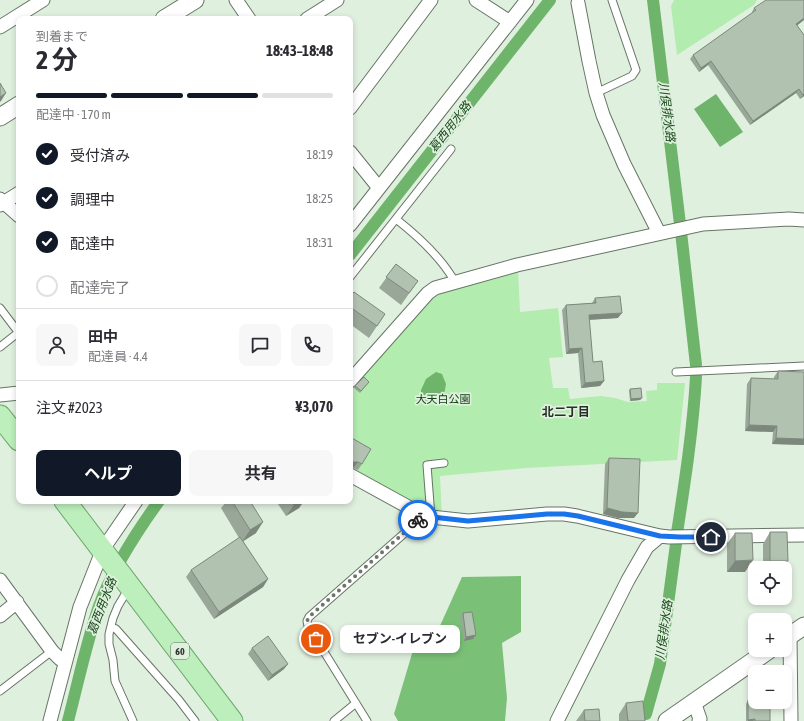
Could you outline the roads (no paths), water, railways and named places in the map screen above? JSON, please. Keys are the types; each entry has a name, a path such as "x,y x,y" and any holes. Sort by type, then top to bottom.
{"main road":[{"path":"0,416 16,436"},
{"name":"60","path":"67,504 232,721"}],"street":[{"path":"18,16 43,0"},
{"path":"169,16 195,0"},
{"path":"236,0 247,16"},
{"path":"312,16 337,0"},
{"path":"353,104 431,0"},
{"path":"476,0 510,22"},
{"path":"353,221 527,0"},
{"path":"580,1 589,61 596,93 603,115 624,164 659,233"},
{"path":"0,27 16,17"},
{"path":"0,117 16,107"},
{"path":"353,156 379,188"},
{"path":"16,194 1,202 16,214"},
{"path":"353,378 428,293 435,288 517,265 703,224 789,219 804,220"},
{"path":"0,395 16,393"},
{"path":"353,477 426,516 468,521 547,514 564,514 670,537 804,535"},
{"path":"50,721 80,608 104,552 134,504"},
{"path":"556,721 628,580 647,547 670,537"},
{"path":"0,580 52,651 60,659 65,661"},
{"path":"0,616 17,602"},
{"path":"791,721 793,633"},
{"path":"667,721 759,657"},
{"path":"694,702 700,719 699,721"}],"lane":[{"path":"596,93 632,76 636,70 612,0"},
{"path":"353,273 451,149"},
{"path":"396,219 422,240 450,273 455,282"},
{"path":"0,308 16,328"},
{"path":"0,347 16,334"},
{"path":"676,372 804,366"},
{"path":"367,721 308,626 307,621 309,617 419,519 426,516 427,465 444,463"},
{"path":"130,585 113,618 109,634 109,644 114,660 115,681 133,721"},
{"path":"111,627 116,629 179,700 195,721"},
{"path":"0,691 52,651"},
{"path":"334,721 356,703"}],"waterway":[{"name":"葛西用水路","path":"353,251 550,0"},
{"name":"川俣排水路","path":"653,0 680,224"},
{"name":"川俣排水路","path":"681,232 696,365"},
{"name":"川俣排水路","path":"677,533 691,436 696,377"},
{"name":"葛西用水路","path":"68,721 82,664 99,606 111,578 125,552 157,504"},
{"name":"川俣排水路","path":"646,714 660,664 676,544"}],"place":[{"name":"セブン-イレブン","path":"316,639"}],"district":[{"name":"北二丁目","path":"566,412"}],"park label":[{"name":"大天白公園","path":"443,399"}]}
